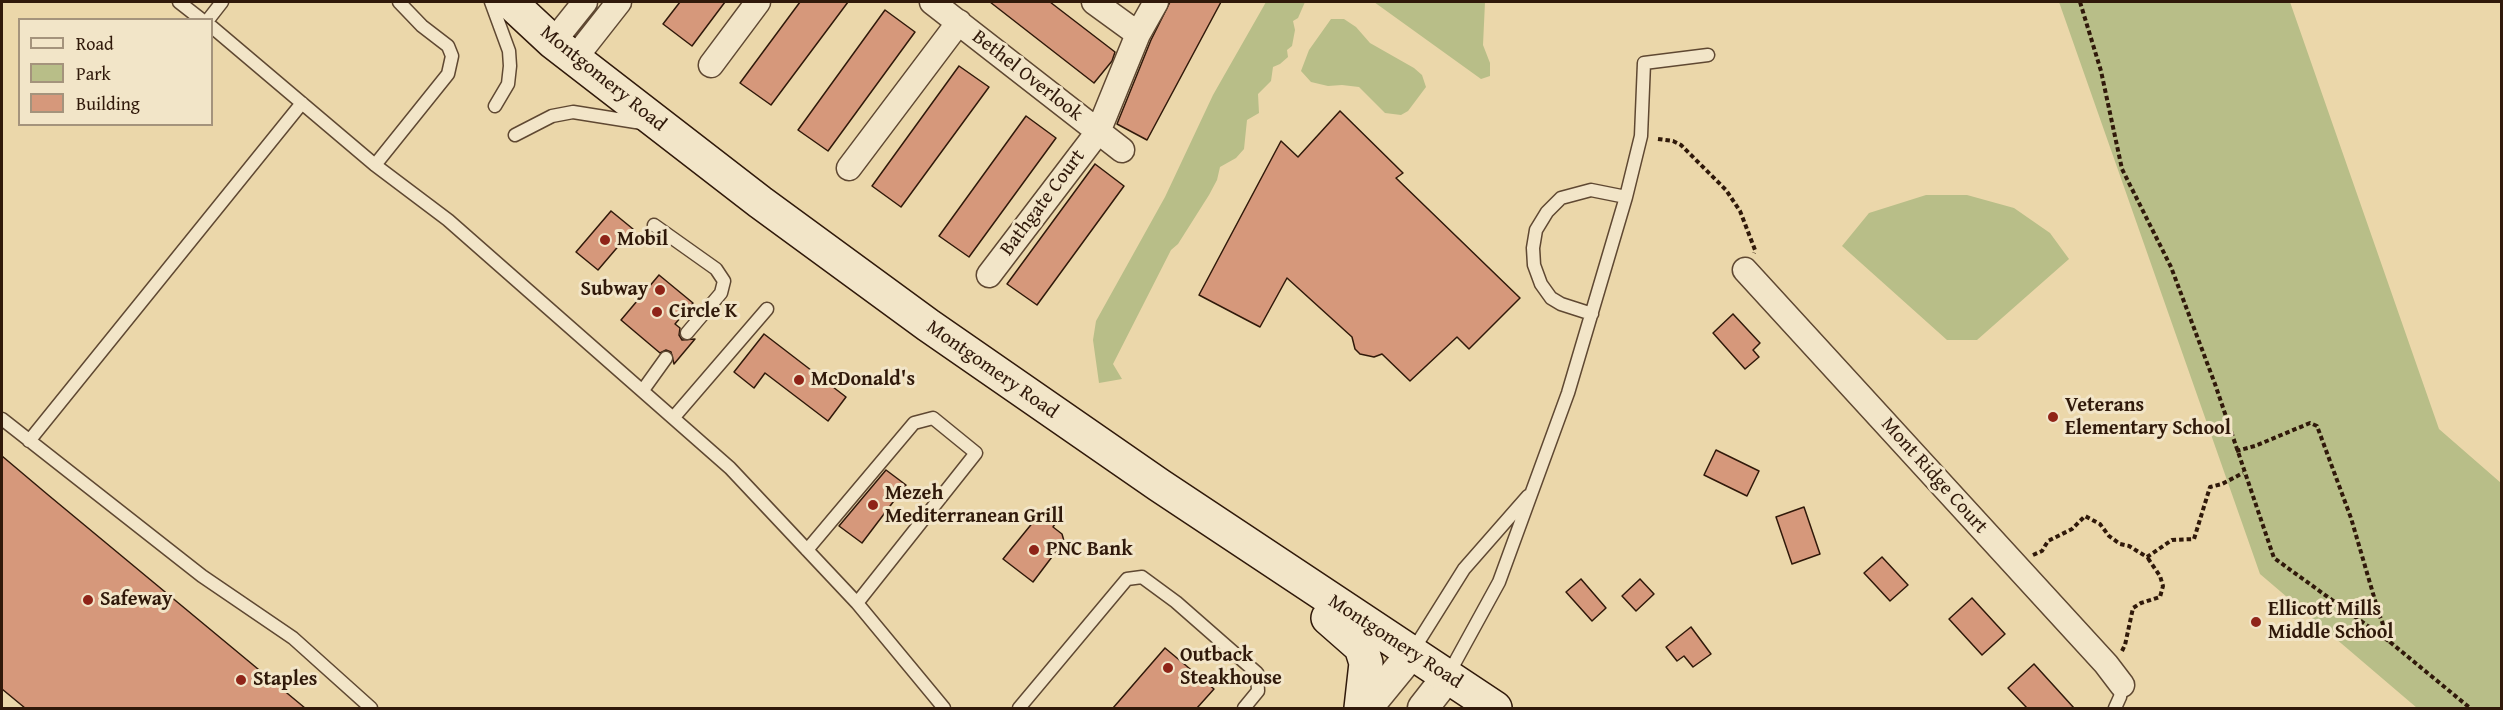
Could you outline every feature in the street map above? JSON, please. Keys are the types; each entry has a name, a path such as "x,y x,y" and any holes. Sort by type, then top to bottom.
{"main road":[{"name":"Montgomery Road","path":"510,2 564,50 760,202 918,319 1159,486 1495,708"},
{"path":"1159,486 1159,507 1335,623 1361,647 1366,663 1361,708"}],"street":[{"path":"564,50 585,2"},
{"path":"564,50 619,2"},
{"path":"711,65 758,2"},
{"path":"1094,2 1138,34"},
{"name":"Bathgate Court","path":"989,275 1098,132 1138,34 1156,2"},
{"path":"849,168 946,9"},
{"name":"Bethel Overlook","path":"946,9 1122,150"},
{"name":"Mont Ridge Court","path":"1745,270 2106,664 2122,685"},
{"path":"1367,708 1412,653"},
{"path":"1423,708 1448,676"}],"lane":[{"path":"178,2 199,18"},
{"path":"210,18 222,2"},
{"path":"375,165 448,74 452,56 448,46 422,26 399,2"},
{"path":"491,2 509,51 510,66 508,84 495,106"},
{"path":"213,28 375,165 448,220 730,468 857,603 944,708"},
{"path":"1448,676 1499,582 1568,393 1626,197 1641,136 1644,63 1708,55"},
{"path":"29,441 302,103"},
{"path":"515,135 552,116 573,112 662,126"},
{"path":"1592,314 1561,304 1551,298 1541,284 1534,265 1533,248 1536,230 1547,212 1561,198 1592,190 1626,197"},
{"path":"654,225 716,269 724,281 721,293 687,333"},
{"path":"674,417 767,309"},
{"path":"643,390 666,358"},
{"path":"807,550 914,423 933,418 976,453 857,603"},
{"path":"2,420 202,576 293,639 371,708"},
{"path":"1412,653 1464,569 1533,490"},
{"path":"1019,708 1127,579 1142,577 1176,602 1257,673 1258,691 1244,708"},
{"path":"2115,708 2122,685"}],"path":[{"path":"2080,2 2101,71 2122,169 2171,267 2274,558 2390,642 2470,708"},
{"path":"1658,139 1673,141 1681,146 1730,197 1740,211 1755,250 1745,270"},
{"path":"2236,451 2255,446 2310,423 2317,426 2351,518 2379,614 2390,642"},
{"path":"2146,557 2172,540 2194,539 2210,487 2222,484 2243,473"},
{"path":"2019,569 2023,559 2042,551 2048,541 2072,529 2085,516 2100,524 2109,536 2120,544 2129,546 2146,557 2160,576 2163,586 2160,597 2133,608 2125,645 2121,652 2106,664"}],"green space":[{"path":"1266,2 1305,2 1298,18 1293,21 1295,30 1292,46 1287,50 1288,57 1273,67 1271,81 1258,94 1259,113 1247,120 1244,149 1236,158 1220,167 1217,180 1209,195 1178,244 1171,250 1113,364 1122,379 1099,383 1093,340 1096,321 1165,197 1213,95"},
{"path":"1374,2 1485,2 1483,45 1490,63 1490,76 1481,79"},
{"path":"2059,2 2290,2 2439,429 2501,483 2501,708 2417,708 2260,574"},
{"path":"1331,19 1344,19 1356,27 1370,43 1422,75 1426,87 1408,111 1401,115 1385,113 1359,87 1328,86 1311,82 1301,71 1309,50"},
{"path":"1926,195 1967,195 2014,208 2050,233 2069,259 1977,340 1947,340 1842,246 1869,213"}],"building":[{"path":"680,2 725,2 692,46 663,24"},
{"path":"800,2 848,2 771,105 740,83"},
{"path":"990,2 1050,2 1115,52 1112,61 1094,83"},
{"path":"1170,2 1221,2 1147,140 1117,124 1151,40"},
{"path":"885,10 915,32 828,151 798,130"},
{"path":"959,66 989,87 901,207 872,186"},
{"path":"1340,111 1403,173 1396,178 1520,298 1469,349 1457,337 1410,381 1382,354 1374,357 1360,354 1355,349 1352,337 1287,278 1260,327 1199,295 1281,141 1298,157"},
{"path":"1026,116 1056,138 969,257 939,236"},
{"path":"1095,164 1124,186 1037,305 1007,284"},
{"name":"Mobil","path":"611,211 633,229 598,270 576,252"},
{"name":"Circle K","path":"659,275 693,303 675,324 680,328 679,335 682,340 695,339 674,364 671,352 666,350 660,353 621,320"},
{"path":"1733,314 1760,343 1753,350 1759,357 1745,369 1713,333"},
{"name":"McDonald's","path":"764,334 846,397 828,421 765,373 754,388 734,372"},
{"path":"1716,450 1759,471 1747,496 1704,475"},
{"name":"Safeway","path":"2,456 305,708 25,708 2,689"},
{"name":"Mezeh Mediterranean Grill","path":"886,470 906,485 862,543 839,526"},
{"path":"1804,507 1820,554 1792,564 1776,517"},
{"name":"PNC Bank","path":"1043,510 1057,521 1053,527 1062,534 1064,541 1033,582 1003,559"},
{"path":"1882,557 1908,585 1890,601 1864,573"},
{"path":"1581,579 1606,608 1592,621 1566,592"},
{"path":"1640,579 1654,594 1636,611 1622,596"},
{"path":"1972,598 2005,634 1982,655 1949,619"},
{"path":"1691,627 1711,654 1693,667 1684,656 1677,661 1666,647"},
{"name":"Outback Steakhouse","path":"1165,648 1214,689 1197,708 1113,708"},
{"path":"2034,664 2074,708 2027,708 2008,688"}],"place":[{"name":"Mobil","path":"605,240"},
{"name":"Subway","path":"660,290"},
{"name":"Circle K","path":"657,312"},
{"name":"McDonald's","path":"799,380"},
{"name":"Veterans Elementary School","path":"2053,417"},
{"name":"Mezeh Mediterranean Grill","path":"873,505"},
{"name":"PNC Bank","path":"1034,550"},
{"name":"Safeway","path":"88,600"},
{"name":"Ellicott Mills Middle School","path":"2256,622"},
{"name":"Outback Steakhouse","path":"1168,668"},
{"name":"Staples","path":"241,680"}]}
